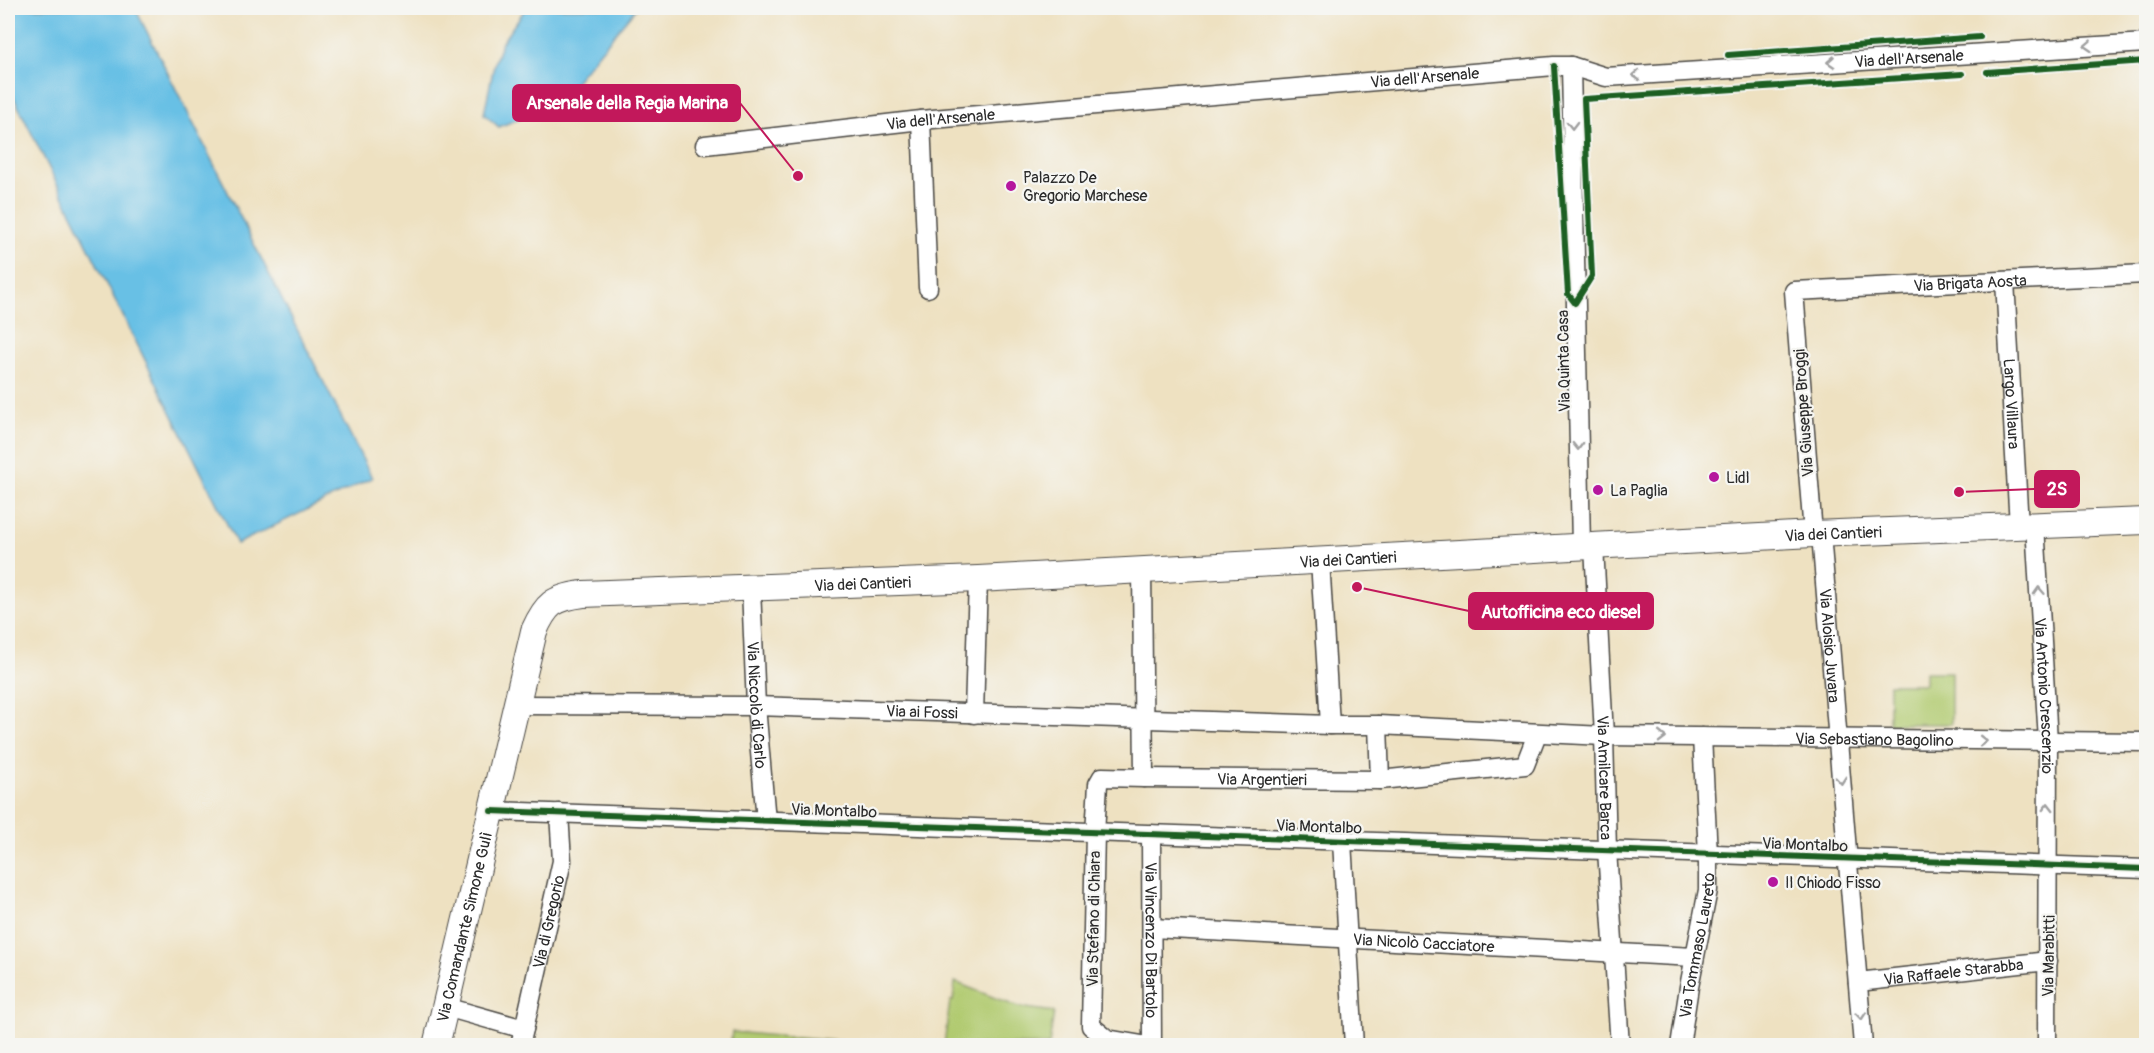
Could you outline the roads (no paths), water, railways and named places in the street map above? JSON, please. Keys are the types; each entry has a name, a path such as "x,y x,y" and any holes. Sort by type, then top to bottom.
{"main road":[{"name":"Via dei Cantieri","path":"551,602 583,594 978,579 1817,534 2146,521"},
{"name":"Via Comandante Simone Gulì","path":"436,1046 534,631 541,615 551,602"}],"street":[{"name":"Via dell'Arsenale","path":"705,145 921,120 1542,67 1570,66 1606,77 2146,43"},
{"name":"Via Quinta Casa","path":"1570,66 1587,546"},
{"path":"921,120 928,288"},
{"name":"Via Brigata Aosta","path":"1794,291 2146,274"},
{"name":"Largo Villaura","path":"2005,281 2027,525"},
{"name":"Via Giuseppe Broggi","path":"1794,291 1817,534"},
{"name":"Via Antonio Crescenzio","path":"2027,525 2048,741 2049,866"},
{"name":"Via Aloisio Juvara","path":"1817,534 1838,739 1863,1046"},
{"name":"Via Amilcare Barca","path":"1587,546 1604,736 1607,850 1620,1046"},
{"path":"1320,560 1330,725"},
{"path":"1142,570 1144,778"},
{"path":"974,714 978,579"},
{"name":"Via Niccolò di Carlo","path":"751,588 756,706 766,821"},
{"name":"Via ai Fossi","path":"516,705 756,706 1330,725 1378,724 1537,734"},
{"path":"1378,724 1380,780"},
{"name":"Via Sebastiano Bagolino","path":"1537,734 2146,742"},
{"name":"Via Argentieri","path":"1102,777 1380,780 1423,777 1525,765 1537,734"},
{"name":"Via Tommaso Laureto","path":"1680,1046 1707,890 1708,854 1702,737"},
{"name":"Via Stefano di Chiara","path":"1102,777 1098,784 1095,832 1091,1026 1107,1039 1150,1046"},
{"name":"Via Montalbo","path":"491,811 2146,869"},
{"name":"Via di Gregorio","path":"446,1007 522,1037 562,861 559,813"},
{"name":"Via Vincenzo Di Bartolo","path":"1150,1046 1151,834"},
{"path":"1342,841 1354,1046"},
{"name":"Via Marabitti","path":"2047,1046 2049,866"},
{"name":"Via Nicolò Cacciatore","path":"1152,928 1694,957"},
{"name":"Via Raffaele Starabba","path":"1858,982 2048,961"}],"water":[{"path":"8,8 135,8 372,478 237,544 8,86"},
{"path":"526,8 636,8 565,94 547,106 499,127 484,114 495,61 502,42"}],"place":[{"name":"Arsenale della Regia Marina","path":"798,176"},
{"name":"Palazzo De Gregorio Marchese","path":"1011,186"},
{"name":"Lidl","path":"1714,477"},
{"name":"La Paglia","path":"1598,490"},
{"name":"2S","path":"1959,492"},
{"name":"Autofficina eco diesel","path":"1357,587"},
{"name":"Il Chiodo Fisso","path":"1773,882"}]}
